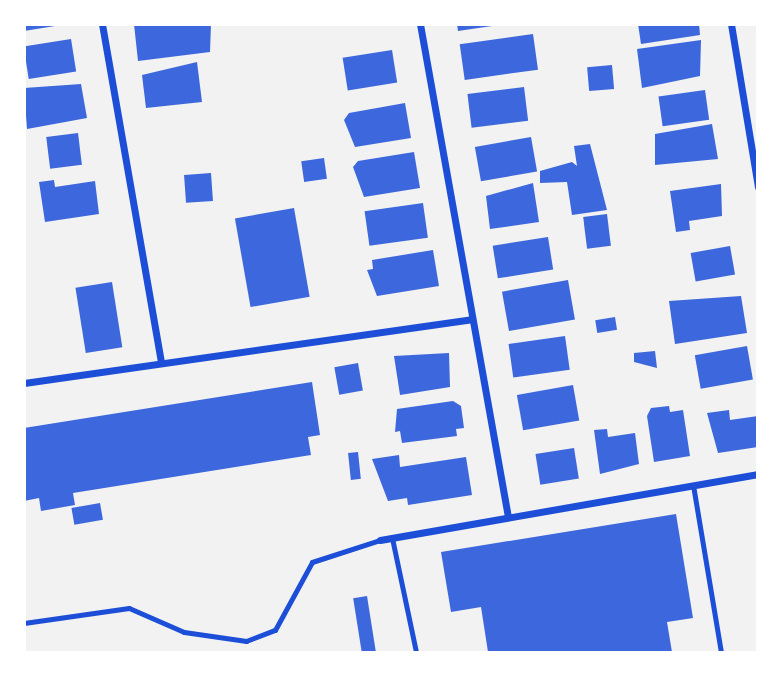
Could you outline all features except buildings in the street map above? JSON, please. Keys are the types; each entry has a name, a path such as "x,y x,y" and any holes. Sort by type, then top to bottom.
{"street":[{"path":"102,24 161,361"},
{"path":"421,24 508,517"},
{"path":"731,24 758,187"},
{"path":"24,383 161,361 471,319"},
{"path":"380,540 758,474"}],"lane":[{"path":"693,485 721,653"},
{"path":"392,538 415,653"},
{"path":"24,623 129,608 184,632 246,641 275,630 312,562 380,540"}]}
